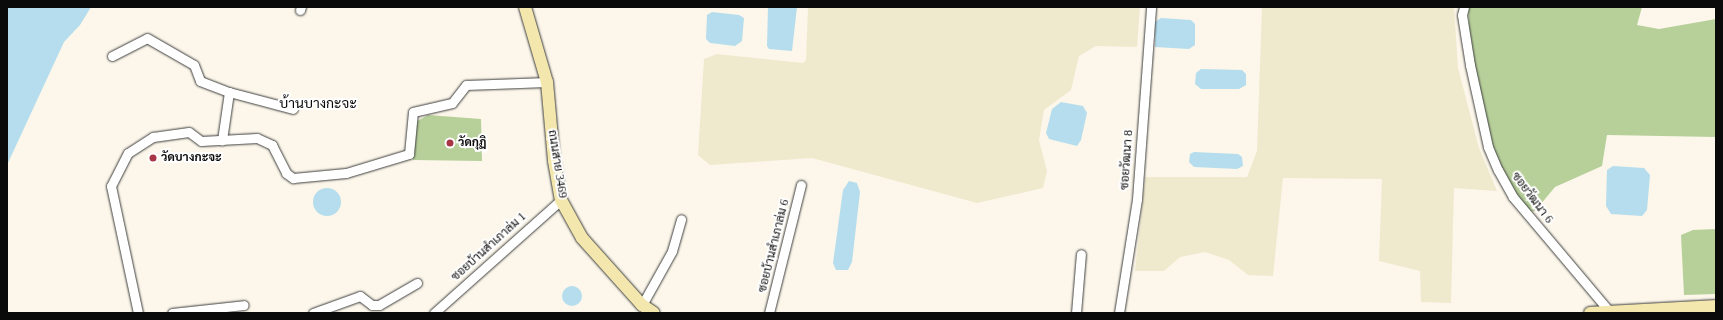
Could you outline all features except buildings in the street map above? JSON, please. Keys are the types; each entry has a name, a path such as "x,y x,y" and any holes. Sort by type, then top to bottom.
{"street":[{"name":"ถนนสาย 3469","path":"525,7 547,82 554,161 561,200 582,238 642,305 654,313"},
{"name":"ซอยวัฒนา 8","path":"1119,313 1137,199 1151,7"},
{"name":"ซอยวัฒนา 6","path":"1464,7 1462,16 1470,65 1488,147 1498,170 1513,197 1610,312"},
{"path":"112,56 147,38 194,65 200,81 229,92 293,109"},
{"path":"138,313 111,186 128,153 153,137 189,132 201,141 265,140 272,145 286,173 293,178 346,173 409,154 413,112 452,103 466,85 547,82"},
{"path":"222,140 229,92"},
{"name":"ซอยบ้านสำเภาล่ม 6","path":"769,313 801,186"},
{"name":"ซอยบ้านสำเภาล่ม 1","path":"434,313 561,200"},
{"path":"642,305 672,251 681,219"},
{"path":"1076,313 1080,254"},
{"path":"313,313 360,296 372,306 379,305 417,283"},
{"path":"172,313 244,305"},
{"path":"1590,313 1702,310 1716,306"}],"shaded area":[{"path":"808,7 1140,7 1137,47 1096,46 1079,56 1071,90 1044,110 1039,140 1047,171 1043,188 977,203 812,158 710,165 698,155 704,59 717,54 803,63 806,60"},
{"path":"1262,7 1454,7 1458,68 1479,148 1497,191 1454,188 1451,303 1421,302 1420,271 1379,261 1382,179 1283,178 1273,276 1248,275 1229,260 1205,252 1180,257 1164,271 1135,271 1145,177 1247,177 1257,151"}],"green space":[{"path":"1468,7 1642,7 1637,25 1659,29 1716,19 1716,137 1607,135 1602,166 1555,187 1535,211 1529,212 1508,183 1490,142 1471,61"},
{"path":"428,115 481,119 482,161 413,160 414,123"},
{"path":"1716,229 1716,294 1684,295 1681,235 1693,230"}],"water":[{"path":"7,7 91,7 80,25 64,42 7,165"},
{"path":"768,7 797,7 792,51 769,49 767,46"},
{"path":"712,12 739,15 744,18 742,41 735,46 710,43 706,39 707,15"},
{"path":"1161,18 1191,20 1195,24 1195,45 1189,49 1155,47 1155,22"},
{"path":"1201,69 1242,70 1246,74 1246,85 1239,89 1201,89 1195,84 1196,73"},
{"path":"1061,102 1083,106 1087,113 1081,140 1077,146 1049,139 1046,133 1052,109"},
{"path":"1194,152 1238,154 1242,157 1243,166 1237,169 1194,167 1189,162 1190,154"},
{"path":"1613,166 1644,168 1650,175 1647,210 1642,216 1611,214 1606,206 1607,170"},
{"path":"849,181 857,183 860,192 852,262 848,270 836,270 833,263 843,190"},
{"path":"327,188 337,192 341,202 337,212 327,216 317,212 313,202 317,192"},
{"path":"572,286 579,289 582,296 579,303 572,306 565,303 562,296 565,289"}],"place":[{"name":"วัดกุฏิ","path":"450,143"},
{"name":"วัดบางกะจะ","path":"153,158"}],"district":[{"name":"บ้านบางกะจะ","path":"318,104"}]}
